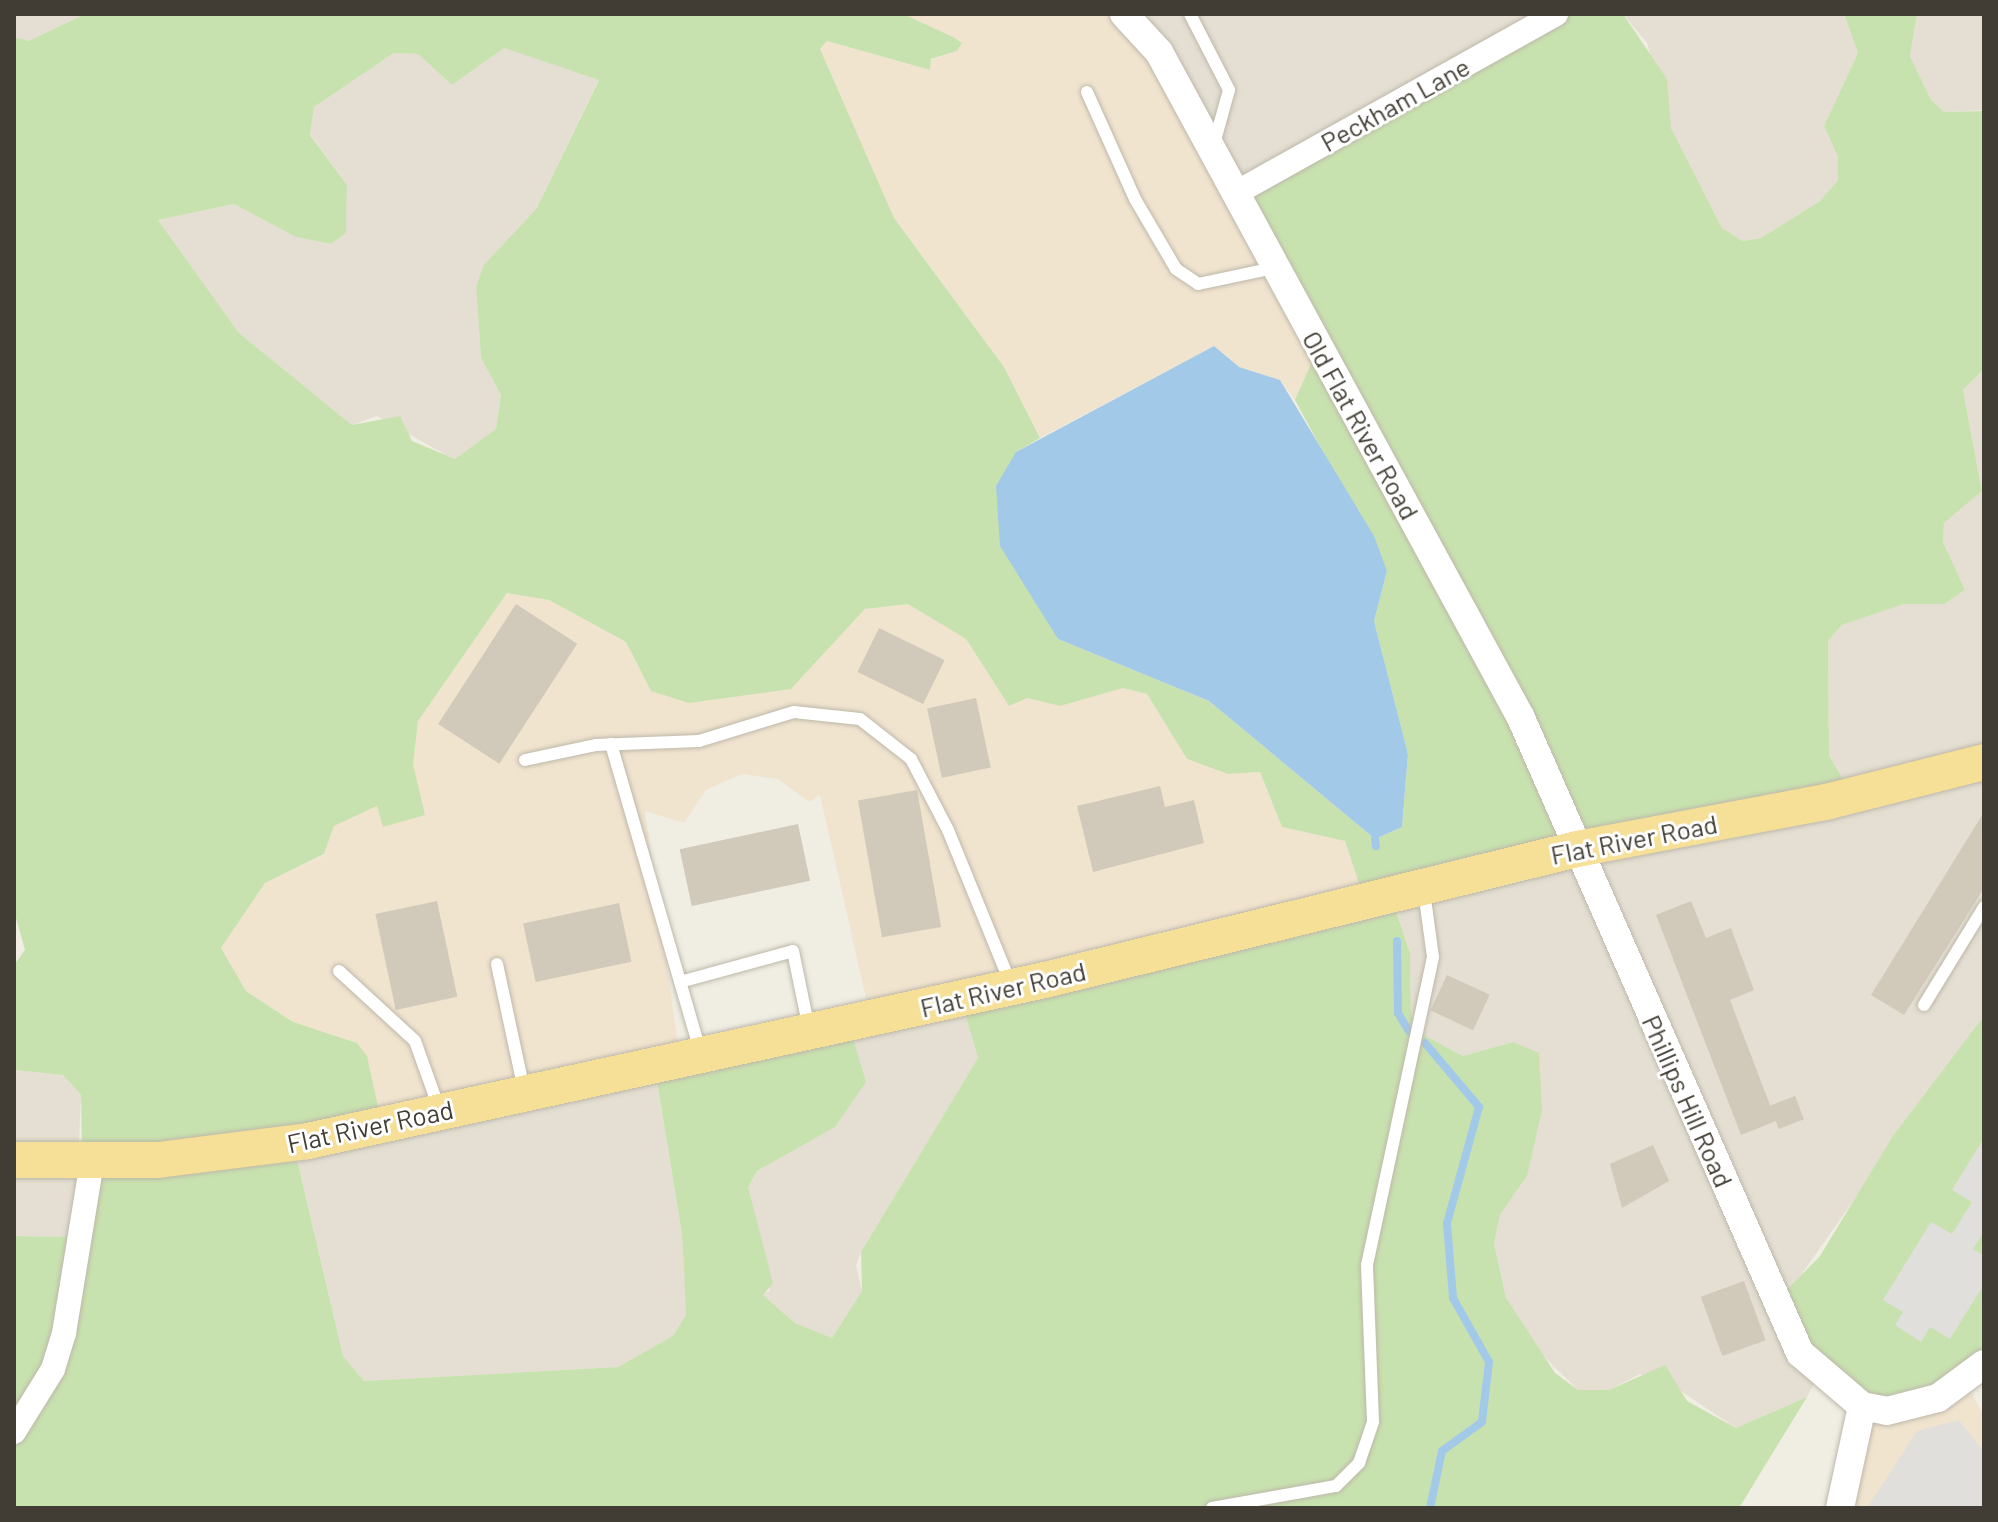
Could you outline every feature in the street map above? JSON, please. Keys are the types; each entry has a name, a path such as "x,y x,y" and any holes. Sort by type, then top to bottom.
{"main road":[{"name":"Flat River Road","path":"14,1160 92,1162 230,1154 701,1056 1012,987 1577,849 1826,802 1984,762"}],"street":[{"name":"Old Flat River Road","path":"1124,14 1159,52 1521,718 1577,849"},
{"name":"Peckham Lane","path":"1234,194 1556,14"},
{"name":"Phillips Hill Road","path":"1577,849 1800,1353 1862,1406"},
{"path":"14,1432 53,1369 64,1333 92,1162"},
{"path":"1840,1508 1862,1406 1887,1411 1938,1398 1984,1364"}],"lane":[{"path":"1190,14 1229,90 1211,151"},
{"path":"1087,92 1135,199 1176,269 1198,284 1274,268"},
{"path":"525,760 611,744 699,741 794,712 860,719 911,759 948,830 1012,987"},
{"path":"611,744 701,1056"},
{"path":"1212,1508 1336,1486 1359,1463 1373,1422 1367,1265 1433,957 1423,888"},
{"path":"1924,1005 1984,907"},
{"path":"680,982 793,951 810,1032"},
{"path":"497,964 525,1093"},
{"path":"339,971 415,1041 440,1111"}],"shaded area":[{"path":"14,14 85,14 29,42 14,37"},
{"path":"903,14 1126,14 1317,350 1295,400 1280,380 1239,367 1214,346 1040,438 1004,367 894,218 826,73 820,49 827,41 929,70 931,60 957,51 961,43"},
{"path":"1126,14 1559,14 1235,189"},
{"path":"1623,14 1844,14 1858,53 1824,126 1838,157 1838,180 1820,201 1761,238 1743,241 1722,228 1671,128 1647,43"},
{"path":"1917,14 1984,14 1984,110 1944,112 1931,100 1910,56"},
{"path":"504,48 599,79 537,208 485,265 476,285 481,358 501,395 496,429 455,460 377,416 352,425 239,333 158,220 234,204 296,237 331,244 346,233 347,185 310,134 314,107 394,53 418,54 452,85"},
{"path":"1984,369 1984,1016 1803,1272 1820,1372 1807,1397 1736,1428 1673,1386 1640,1374 1609,1390 1578,1390 1528,1341 1506,1298 1494,1243 1500,1215 1527,1176 1513,1042 1463,1056 1420,1033 1411,1014 1410,953 1391,895 1846,785 1829,755 1828,641 1842,625 1904,604 1944,604 1965,590 1943,542 1944,523 1982,491 1963,390"},
{"path":"507,593 549,600 626,642 651,691 791,689 865,609 909,604 966,639 1009,706 1027,698 1060,706 1123,688 1147,694 1187,759 1228,774 1260,772 1282,827 1345,841 1364,899 870,1016 820,795 809,802 778,779 742,774 706,790 684,823 645,811 680,1059 381,1120 357,1043 293,1022 246,991 221,948 265,883 324,855 334,826 377,806 424,815 413,764 418,721"},
{"path":"960,997 978,1058 861,1252 856,1265 862,1292 832,1338 795,1323 762,1294 770,1291 748,1187 757,1171 835,1127 848,1022"},
{"path":"655,1069 682,1234 686,1315 674,1336 618,1367 364,1381 343,1356 293,1141"},
{"path":"14,1070 63,1075 81,1095 75,1237 14,1236"},
{"path":"1984,1138 1984,1231 1973,1249 1984,1256 1984,1284 1950,1339 1930,1327 1921,1342 1895,1325 1903,1312 1883,1300 1931,1222 1952,1234 1972,1202 1952,1190"},
{"path":"1965,1381 1984,1416 1984,1508 1841,1508 1853,1426"},
{"path":"1959,1420 1984,1452 1984,1508 1867,1508 1917,1431"}],"green space":[{"path":"85,14 903,14 953,37 962,43 957,51 931,59 930,70 827,41 820,49 894,218 1004,367 1040,438 1016,452 1058,639 1209,701 1375,839 1402,827 1408,754 1374,621 1387,571 1295,400 1317,350 1235,189 1559,14 1623,14 1667,79 1671,128 1722,228 1743,241 1761,238 1820,201 1838,180 1838,157 1824,126 1858,53 1844,14 1917,14 1910,56 1931,100 1944,112 1984,111 1984,369 1963,390 1982,491 1944,523 1943,542 1965,590 1944,604 1904,604 1842,625 1828,641 1829,755 1846,785 1391,896 1410,953 1411,1014 1420,1033 1463,1056 1513,1042 1539,1053 1542,1110 1527,1176 1500,1215 1494,1243 1506,1298 1555,1373 1578,1390 1609,1390 1665,1365 1687,1401 1736,1428 1807,1397 1739,1508 14,1508 14,1236 75,1237 82,1152 81,1095 63,1075 14,1070 14,965 25,950 14,911 14,37 29,41","holes":["504,48 599,80 537,208 484,265 476,286 481,358 501,395 496,429 455,459 412,441 400,416 352,425 239,333 158,220 234,204 296,237 331,244 346,233 347,185 310,135 314,107 394,53 418,54 452,85","507,593 549,600 626,642 651,691 689,703 791,689 865,609 908,604 966,639 1009,706 1027,698 1060,706 1123,688 1147,694 1187,759 1228,774 1260,772 1282,827 1345,841 1364,899 960,997 978,1058 861,1252 862,1291 832,1338 795,1323 763,1295 773,1283 748,1187 757,1171 835,1127 866,1082 848,1022 655,1069 682,1234 686,1315 673,1336 618,1367 364,1381 343,1356 293,1142 381,1120 367,1056 357,1043 293,1022 246,991 221,948 265,883 324,854 334,826 377,806 383,827 425,815 413,764 418,721"]},
{"path":"1984,1016 1984,1361 1885,1408 1820,1372 1778,1299 1820,1256 1893,1136"}],"water":[{"path":"1214,346 1239,367 1280,380 1374,536 1387,571 1374,621 1408,754 1402,827 1375,839 1209,701 1058,639 1000,546 996,486 1016,452"}],"building":[{"path":"516,604 577,644 499,764 438,724"},
{"path":"879,628 945,660 923,704 858,672"},
{"path":"976,698 991,767 942,778 927,708"},
{"path":"1160,786 1165,807 1194,800 1204,843 1093,872 1077,806"},
{"path":"917,790 941,927 882,937 858,800"},
{"path":"1984,812 1984,888 1904,1015 1871,995"},
{"path":"798,824 810,881 692,906 680,849"},
{"path":"437,901 457,997 396,1010 375,914"},
{"path":"1691,901 1706,938 1731,928 1754,990 1730,1000 1776,1121 1741,1135 1656,915"},
{"path":"619,903 631,962 536,982 523,923"},
{"path":"1447,975 1490,995 1473,1030 1431,1010"},
{"path":"1795,1096 1804,1119 1779,1129 1770,1106"},
{"path":"1653,1145 1669,1181 1622,1208 1610,1164"},
{"path":"1744,1281 1766,1340 1722,1356 1701,1297"}],"waterway":[{"path":"1375,839 1376,846"},
{"path":"1397,941 1398,1013 1409,1031"},
{"path":"1425,1043 1479,1107 1447,1223 1453,1298 1489,1362 1482,1422 1442,1451 1430,1508"}]}
